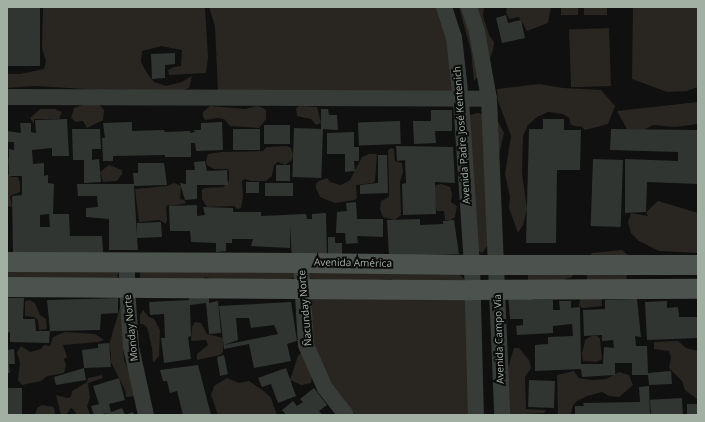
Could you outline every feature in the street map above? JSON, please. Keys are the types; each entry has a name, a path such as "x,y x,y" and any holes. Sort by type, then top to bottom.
{"main road":[{"name":"Avenida América","path":"7,262 698,265"},
{"path":"7,287 126,286 472,290 698,289"}],"street":[{"name":"Avenida Padre José Kentenich","path":"444,7 454,37 461,100 472,265"},
{"path":"469,7 477,32 489,99 497,264"},
{"path":"7,97 489,99"},
{"name":"Monday Norte","path":"127,263 126,286 132,347 146,415"},
{"name":"Ñacunday Norte","path":"301,263 306,345 325,388 346,415"},
{"name":"Avenida Campo Vía","path":"497,264 502,415"},
{"path":"472,265 476,415"}],"shaded area":[{"path":"43,7 205,7 208,57 206,73 169,75 168,70 181,66 182,50 161,46 142,51 141,62 147,73 154,82 166,86 182,82 192,76 189,88 158,98 137,95 126,89 103,90 35,86 7,88 7,74 20,74 44,69 46,61 42,48"},
{"path":"209,7 437,7 449,40 453,93 218,92 215,26"},
{"path":"459,7 484,7 483,16 489,35 494,42 493,50 487,66 474,81 471,51"},
{"path":"507,7 551,7 548,23 527,31 519,17 509,19 506,12"},
{"path":"561,7 578,7 578,15 561,15"},
{"path":"584,7 607,7 607,15 584,15"},
{"path":"633,7 698,7 698,87 687,91 667,92 632,79"},
{"path":"609,28 611,86 571,87 569,29"},
{"path":"539,84 563,88 601,90 615,106 608,124 585,130 582,127 571,125 569,118 563,114 548,112 537,117 528,125 523,136 522,173 527,209 523,225 518,233 509,208 510,197 505,174 511,136 498,101 497,89"},
{"path":"85,101 96,101 104,110 103,120 87,128 83,121 76,122 71,118 74,108 83,105"},
{"path":"698,102 698,124 675,127 653,125 644,130 627,129 617,111"},
{"path":"210,106 246,109 256,106 261,107 266,110 266,119 259,128 230,126 224,119 218,118 205,120 203,117 203,112"},
{"path":"300,106 317,107 321,123 316,125 311,119 297,116 296,108"},
{"path":"40,109 55,109 62,112 59,119 34,119 34,124 30,118"},
{"path":"478,113 496,118 504,133 499,155 494,164 499,203 502,211 490,223 492,240 482,253 477,250 465,116"},
{"path":"287,146 291,148 293,154 292,160 285,165 278,162 274,165 272,176 266,181 251,181 245,179 242,181 243,196 241,208 238,209 234,206 207,207 202,199 202,190 204,188 223,187 229,180 229,171 227,169 214,169 207,165 206,162 208,154 221,152 263,151 267,147"},
{"path":"391,148 394,149 395,161 402,163 403,172 400,182 401,215 395,220 383,217 380,209 381,201 389,197 388,150"},
{"path":"7,154 9,160 8,174 12,177 18,177 20,183 20,192 10,196 12,207 7,206"},
{"path":"369,154 377,154 375,181 373,183 356,185 357,198 355,200 335,203 320,197 316,188 316,184 319,181 327,178 330,182 341,185 350,180 362,157"},
{"path":"109,165 122,170 122,174 117,181 103,182 100,172"},
{"path":"174,183 181,186 180,199 184,200 186,203 172,206 167,205 166,224 159,220 139,222 135,189 167,186"},
{"path":"441,184 450,187 452,194 451,202 457,206 455,217 451,220 445,220 444,211 437,211 435,207 435,188 436,185"},
{"path":"658,201 698,213 698,253 659,251 639,241 631,233 628,222 631,213 648,216 646,212"},
{"path":"622,250 630,257 625,286 601,297 602,306 583,308 579,306 581,292 587,280 586,261 592,253"},
{"path":"15,267 119,270 117,278 7,279 7,272"},
{"path":"455,270 464,279 472,297 476,415 356,415 329,382 313,342 311,296 401,283 391,279 361,281 295,278 275,281 217,282 206,277 194,285 140,278 140,271 286,271 309,275 314,271"},
{"path":"528,272 574,272 572,277 563,280 528,282"},
{"path":"29,300 35,303 40,315 46,319 47,329 39,330 38,320 34,317 25,316 25,302"},
{"path":"121,304 124,360 138,396 126,397 125,390 111,362 109,345"},
{"path":"143,310 149,317 154,319 160,330 159,356 153,363 152,348 147,327 140,324 140,315"},
{"path":"195,322 201,323 207,334 223,338 223,352 220,355 197,360 197,354 208,345 206,340 191,341 192,327"},
{"path":"65,332 95,334 104,340 98,342 63,345 67,357 64,359 66,365 64,373 47,376 41,381 22,385 18,380 20,363 17,352 21,346 30,352 41,349 44,345 50,346 53,337"},
{"path":"591,336 597,336 600,339 602,359 597,362 583,361 582,354 585,340"},
{"path":"678,341 686,348 698,351 698,400 685,390 682,381 669,368 671,357 669,351 654,349 654,342"},
{"path":"514,348 519,348 529,360 531,368 525,377 526,409 546,410 544,413 505,415 503,384"},
{"path":"303,351 312,377 311,383 301,385 290,380 298,356"},
{"path":"574,371 579,378 592,380 606,379 619,372 629,375 633,385 619,397 609,396 602,392 587,396 577,401 573,405 571,414 573,415 558,415 557,375"},
{"path":"102,375 103,378 88,383 90,398 87,406 90,415 76,415 75,411 71,408 66,415 61,415 56,395 67,398 71,397 72,391 87,382 88,378"},
{"path":"227,378 239,383 249,381 265,392 271,398 277,415 218,415 211,395 214,386"},
{"path":"42,405 54,407 55,415 35,415 37,408"}],"building":[{"path":"7,7 40,7 40,66 7,66"},
{"path":"506,15 508,23 521,20 525,38 502,43 496,18"},
{"path":"175,53 175,64 165,65 165,78 152,79 151,54"},
{"path":"321,109 328,109 329,115 337,115 338,130 321,129"},
{"path":"431,110 452,110 452,131 435,131 436,143 414,144 413,121 431,121"},
{"path":"67,119 69,156 52,156 52,148 32,150 33,164 44,163 44,176 48,175 48,183 54,184 53,214 69,214 70,236 102,236 104,263 13,253 12,196 22,195 22,176 9,176 9,149 14,150 14,142 7,142 7,131 21,133 20,123 31,123 31,132 36,133 35,120","holes":["49,214 50,227 40,227 40,215"]},
{"path":"543,119 564,119 564,130 581,130 580,170 557,170 556,243 526,243 529,129 543,129"},
{"path":"400,121 401,144 359,145 358,122"},
{"path":"132,122 132,131 164,130 165,132 190,131 190,133 195,132 194,130 201,130 201,123 222,122 223,150 196,151 195,143 191,143 191,157 165,157 165,155 113,156 113,161 103,161 102,138 105,138 103,123"},
{"path":"264,125 290,125 290,144 264,144"},
{"path":"294,128 323,129 321,178 292,177"},
{"path":"72,129 100,129 101,149 92,149 92,160 99,159 101,182 84,183 84,160 73,160"},
{"path":"233,129 260,129 260,150 233,150"},
{"path":"611,129 698,130 698,184 647,182 646,212 625,213 625,159 678,161 678,152 610,150"},
{"path":"354,132 354,147 359,147 359,161 354,161 355,171 345,172 345,154 327,154 327,133"},
{"path":"396,146 453,147 455,183 435,182 436,214 403,215 402,184 406,183 405,160 397,161"},
{"path":"378,155 387,155 388,193 360,194 360,185 378,183"},
{"path":"593,159 623,160 621,227 591,226"},
{"path":"205,161 207,171 227,170 228,185 197,185 197,199 185,200 180,183 186,184 186,170 195,170 194,162"},
{"path":"138,163 164,163 167,185 134,186 137,236 137,223 161,222 162,237 137,238 138,250 109,250 109,219 86,217 86,208 98,207 97,196 78,196 77,184 134,184 133,173 138,173"},
{"path":"276,165 290,165 290,181 276,181"},
{"path":"246,182 259,182 259,193 246,193"},
{"path":"265,183 293,183 293,196 265,196"},
{"path":"356,202 357,219 383,219 383,237 357,236 358,243 346,244 345,233 336,233 337,212 347,211 346,203"},
{"path":"197,205 197,216 205,215 203,207 233,208 233,212 261,212 261,216 306,214 307,219 312,219 312,214 326,213 327,259 292,260 290,225 290,248 251,246 253,239 232,239 232,243 226,243 226,251 216,252 216,243 191,242 190,231 170,231 169,206"},
{"path":"420,219 420,225 443,224 443,221 454,220 459,254 389,256 387,220"},
{"path":"328,237 335,237 335,243 342,243 342,256 328,256"},
{"path":"508,294 533,294 532,300 553,300 553,310 560,310 559,301 571,301 571,308 580,307 581,364 603,364 604,347 614,348 613,340 602,341 602,335 584,336 583,310 605,309 605,300 637,299 641,337 635,336 636,346 647,346 648,373 671,371 672,384 649,385 648,375 632,375 632,363 615,363 615,375 582,377 581,369 535,371 535,345 548,344 548,337 573,336 572,324 553,326 553,333 517,335 516,326 523,325 523,319 510,319"},
{"path":"189,297 209,297 209,303 218,301 221,333 209,334 206,303 190,305 191,336 188,337 191,359 164,363 161,338 165,338 164,314 150,315 149,302 189,300"},
{"path":"7,298 24,298 23,319 35,319 36,331 50,331 49,343 10,342 10,332 7,333"},
{"path":"118,298 118,313 101,314 100,330 50,331 47,300"},
{"path":"667,301 667,308 678,307 679,317 698,317 698,338 647,340 645,302"},
{"path":"291,302 297,341 287,344 291,361 254,368 249,344 224,349 219,306","holes":["236,318 249,318 251,328 274,325 278,334 224,345 238,340"]},
{"path":"109,343 111,367 84,368 82,350 98,348 98,344"},
{"path":"14,349 15,364 9,364 10,373 7,373 7,350"},
{"path":"224,355 228,374 220,376 217,357"},
{"path":"198,365 211,415 183,415 177,391 170,393 167,381 163,381 160,370"},
{"path":"84,368 86,380 56,385 54,377"},
{"path":"286,368 296,396 278,403 271,384 262,387 258,378"},
{"path":"119,378 125,400 109,404 111,412 122,408 125,415 104,415 109,413 94,415 91,406 99,404 93,386"},
{"path":"529,380 555,381 554,408 528,407"},
{"path":"649,386 650,415 575,415 575,406 584,406 583,403 640,402 639,387"},
{"path":"7,388 22,388 22,415 7,415"},
{"path":"314,388 327,405 319,411 322,415 286,415 282,410 293,401 297,406 303,402 300,399"},
{"path":"682,398 683,415 651,415 650,400"},
{"path":"687,404 698,404 698,415 687,415"},
{"path":"133,412 134,415 125,415"}]}
